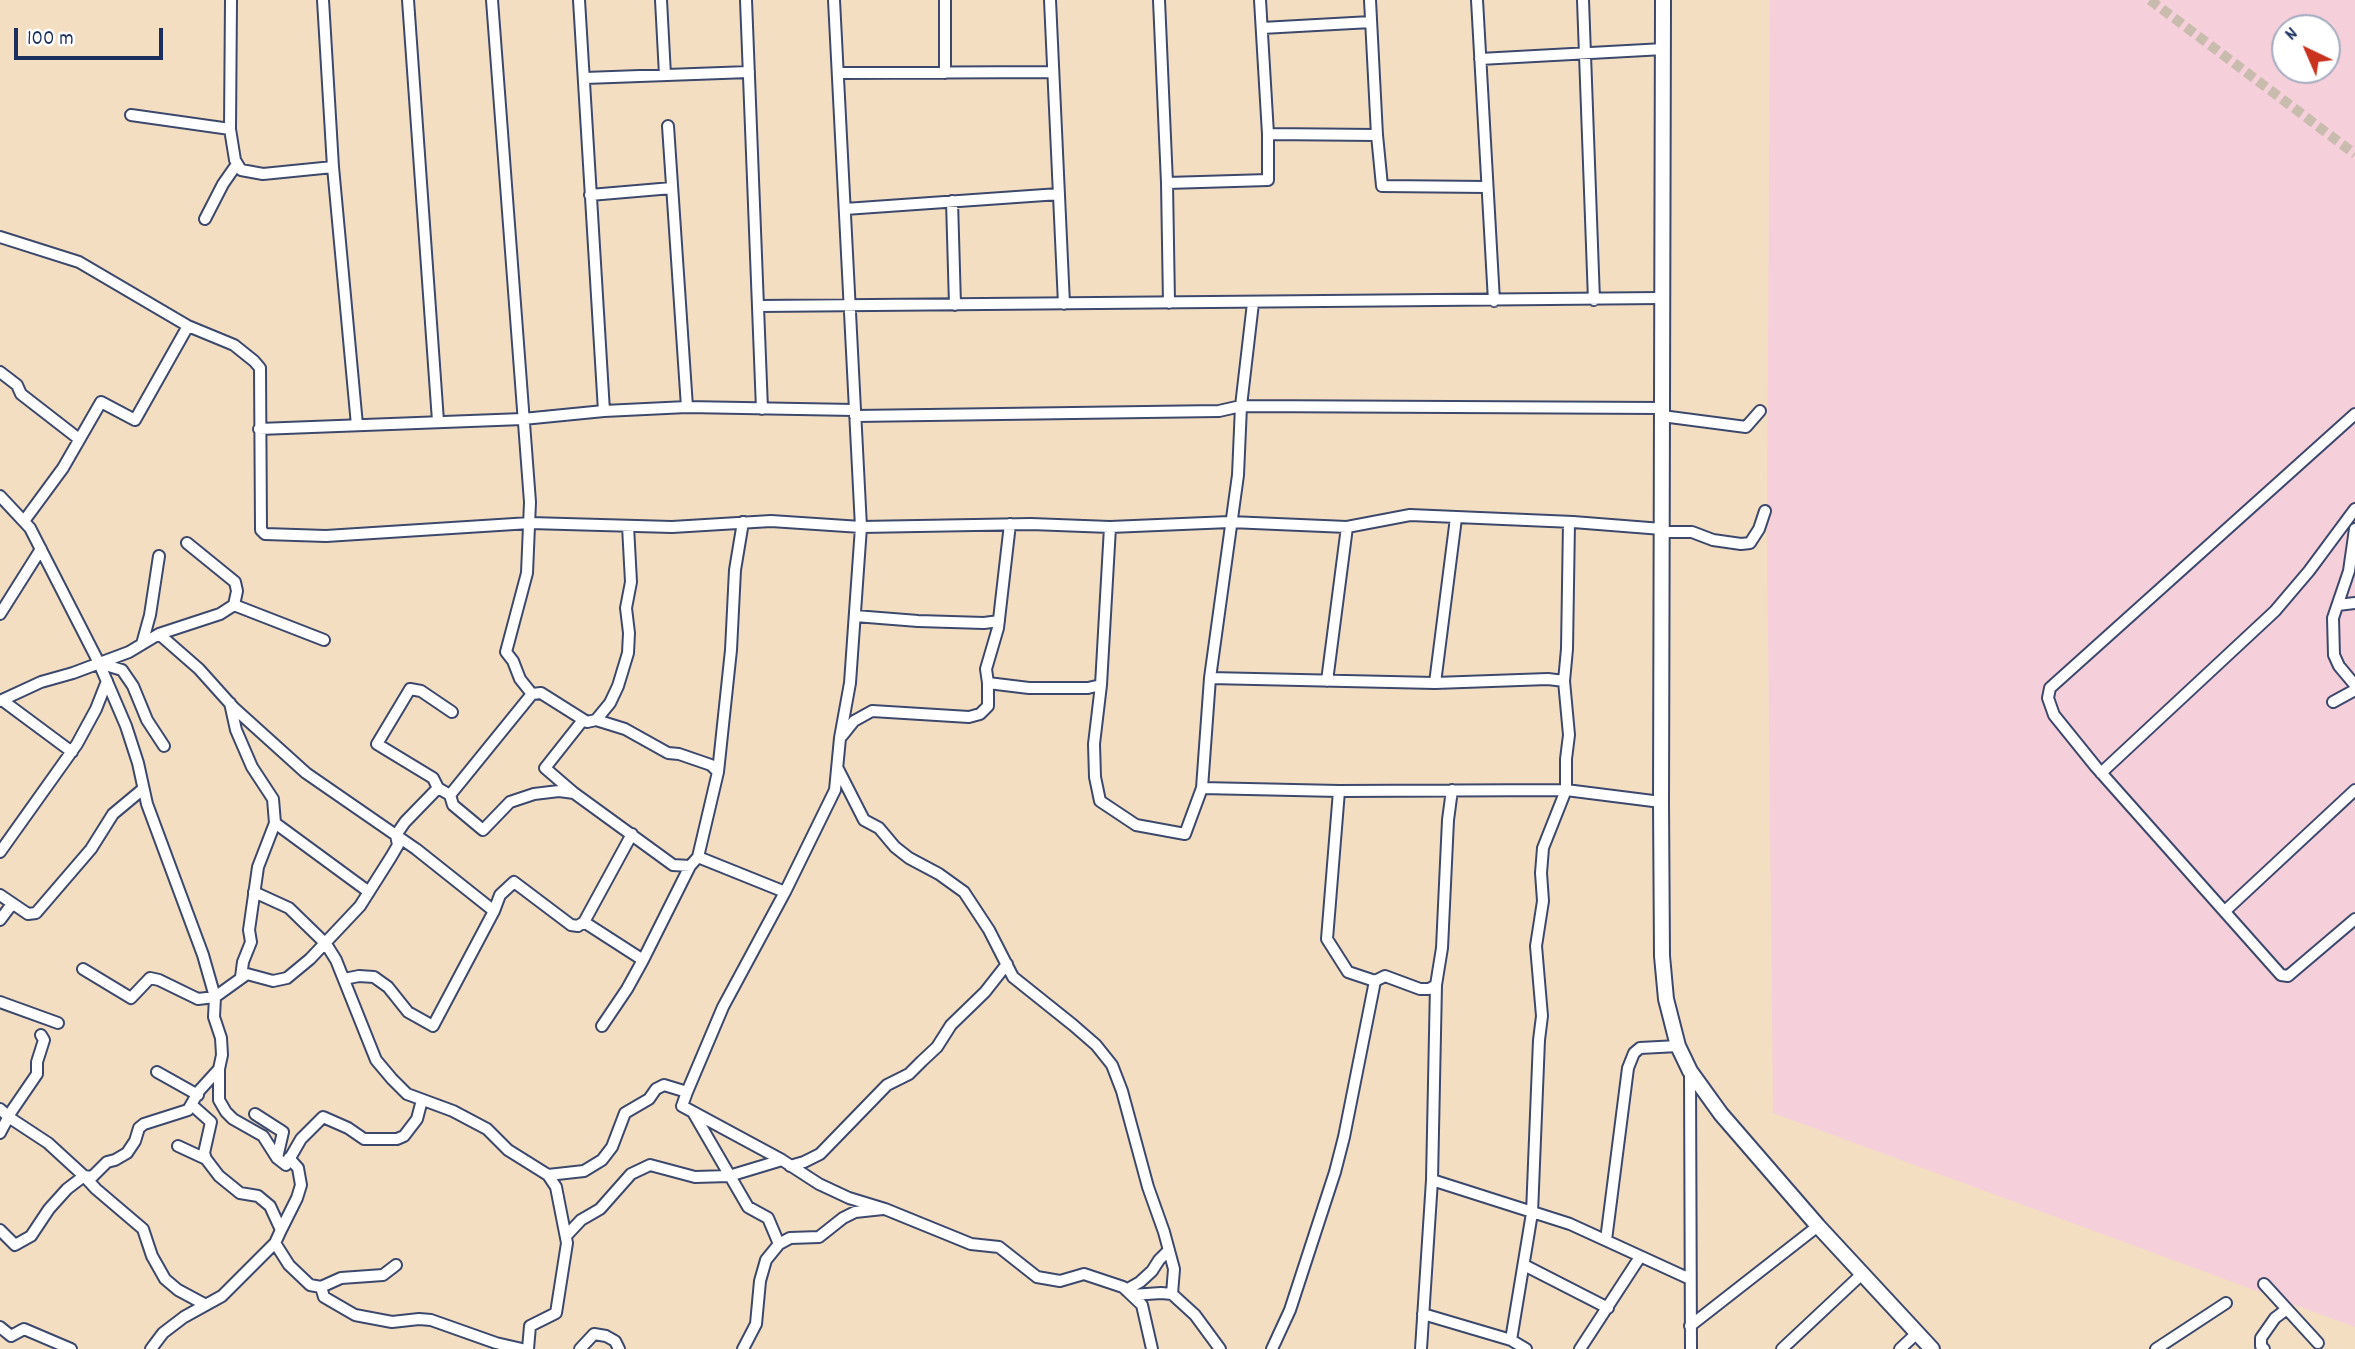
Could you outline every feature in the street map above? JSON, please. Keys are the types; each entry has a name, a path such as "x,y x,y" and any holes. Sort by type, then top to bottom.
{"street":[{"path":"231,0 230,129 237,164 241,170 264,174 333,167"},
{"path":"323,0 333,167 357,425"},
{"path":"408,0 438,421"},
{"path":"492,0 530,523 527,573 506,652 520,679 532,694"},
{"path":"579,0 604,411"},
{"path":"660,0 665,75"},
{"path":"746,0 762,409"},
{"path":"834,0 861,527 850,683 840,738 835,790 785,892 723,1007 682,1106 819,1184 971,1244 999,1247 1037,1277 1060,1281 1084,1274 1106,1280 1129,1292 1142,1305 1154,1348"},
{"path":"945,0 946,73"},
{"path":"1050,0 1064,304"},
{"path":"1159,0 1169,303"},
{"path":"1167,183 1268,180 1260,0"},
{"path":"1370,0 1382,186 1487,187"},
{"path":"1478,0 1494,301"},
{"path":"1583,0 1594,300"},
{"path":"1663,0 1661,802 1662,956 1666,999 1678,1046 1690,1072 1721,1114 1818,1226 1932,1349"},
{"path":"1262,28 1371,22"},
{"path":"1480,59 1664,49"},
{"path":"585,78 749,72"},
{"path":"839,73 1053,72"},
{"path":"131,115 230,129"},
{"path":"668,126 687,407"},
{"path":"1268,134 1377,135"},
{"path":"205,219 237,164"},
{"path":"590,195 672,188"},
{"path":"845,209 1059,194"},
{"path":"952,201 955,305"},
{"path":"0,237 79,262 188,326 234,345 254,361 260,368 261,530 265,534 326,536 530,523 672,527 771,521 861,527 1010,524 1110,527 1230,522 1347,527 1410,515 1570,522 1692,532 1713,540 1741,544 1750,543 1759,529 1765,511"},
{"path":"759,306 1662,298"},
{"path":"1110,527 1101,685 1094,744 1095,777 1100,801 1136,825 1185,834 1202,788 1210,678 1238,475 1241,406 1253,303"},
{"path":"24,521 63,468 101,402 135,420 188,326"},
{"path":"0,372 17,384 21,394 79,439"},
{"path":"259,429 523,419 687,407 854,413 1219,411 1241,406 1662,412 1746,427 1759,411"},
{"path":"2355,414 2050,688 2048,698 2054,715 2101,773 2281,975 2288,976 2355,919"},
{"path":"0,496 24,521 41,549 99,663 126,726 143,789 167,860 190,914 215,997 214,1017 221,1038 222,1063 185,1113 144,1124 139,1128 127,1153 107,1162 92,1177 84,1176 67,1189 49,1209 31,1236 15,1245 0,1230"},
{"path":"2101,773 2275,611 2355,509"},
{"path":"1435,684 1456,518"},
{"path":"602,1026 627,989 690,866 698,857 718,772 731,650 735,570 743,522"},
{"path":"1511,1340 1532,1213 1542,1016 1536,946 1543,901 1543,848 1566,790 1569,735 1564,681 1568,637 1570,522"},
{"path":"840,738 854,721 872,711 931,713 956,718 975,716 988,706 986,669 999,621 1010,524"},
{"path":"596,720 610,703 628,653 626,608 631,582 628,526"},
{"path":"1327,681 1347,527"},
{"path":"2333,702 2355,688 2333,655 2333,618 2349,571 2355,529"},
{"path":"72,752 1,700 41,682 129,652 159,634 220,614 234,606 237,591 235,582 187,543"},
{"path":"0,614 41,549"},
{"path":"142,644 150,615 159,556"},
{"path":"2338,605 2355,603"},
{"path":"234,606 324,640"},
{"path":"855,616 918,621 999,621"},
{"path":"159,634 199,669 230,704 306,774 396,835 494,911"},
{"path":"99,663 122,670 133,686 147,720 164,746"},
{"path":"1210,678 1435,684 1548,679 1564,681"},
{"path":"0,852 72,752 96,709 107,681"},
{"path":"988,683 1029,688 1088,688 1101,685"},
{"path":"452,712 421,691 410,689 377,744 433,778 438,788 450,795 453,805 483,830 510,802 534,794 559,791 574,793"},
{"path":"450,795 532,694 541,693 583,720 596,720 625,729 654,747 711,765 718,772"},
{"path":"230,704 236,730 252,767 273,799 275,823 258,867 249,930 251,942 243,962 241,977"},
{"path":"583,720 545,768 574,793 673,865 690,866"},
{"path":"838,769 864,820 879,828 909,859 939,874 964,892 989,930 1013,977 1073,1024 1096,1045 1112,1065 1174,1269 1172,1294"},
{"path":"83,969 131,999 150,978 198,999 215,997 247,974 273,981 287,978 326,944 359,906 397,845 396,835 438,788"},
{"path":"1202,788 1339,791 1566,790 1661,802"},
{"path":"0,895 28,914 36,913 91,849 113,814 143,789"},
{"path":"1421,1349 1432,1180 1436,985 1443,948 1448,820 1452,790"},
{"path":"2225,911 2355,790"},
{"path":"1339,791 1327,939 1348,972 1375,981 1385,976 1420,989 1429,989 1436,985"},
{"path":"275,823 369,892"},
{"path":"344,979 374,977 388,987 408,1012 433,1026 500,895 514,882 571,925 578,926 584,922 632,834"},
{"path":"698,857 785,892"},
{"path":"254,892 289,908 326,944 344,979 376,1060 407,1094 453,1111 486,1129 508,1150 548,1175 556,1187 567,1243 556,1313 530,1326 528,1349"},
{"path":"0,920 12,904"},
{"path":"584,922 643,960"},
{"path":"566,1236 581,1220 600,1209 631,1174 650,1165 695,1177 729,1176 786,1163 804,1162 820,1154 887,1085 909,1074 937,1047 951,1025 985,992 1007,964"},
{"path":"1272,1349 1290,1310 1335,1172 1375,981"},
{"path":"0,1002 58,1023"},
{"path":"0,1133 37,1074 37,1062 44,1040 41,1035"},
{"path":"1606,1240 1628,1068 1634,1053 1640,1048 1678,1046"},
{"path":"151,1349 173,1325 222,1296 275,1242 301,1185 299,1168 283,1158 263,1136 226,1112 219,1100 219,1069"},
{"path":"157,1072 195,1100 211,1122 204,1153 219,1176 240,1193 258,1196 270,1206 281,1230"},
{"path":"1690,1072 1691,1349"},
{"path":"548,1175 584,1171 602,1160 612,1147 625,1113 649,1099 656,1089 664,1085 687,1092"},
{"path":"283,1158 323,1117 348,1128 364,1139 397,1139 404,1136 417,1119 422,1100"},
{"path":"0,1109 48,1143 143,1229 152,1256 165,1279 178,1290 206,1305"},
{"path":"693,1111 748,1207 768,1218 779,1244"},
{"path":"255,1114 283,1132 283,1158"},
{"path":"178,1146 206,1159"},
{"path":"1432,1180 1570,1224 1690,1279"},
{"path":"743,1349 757,1324 760,1281 766,1260 779,1244 790,1238 819,1237 855,1212 885,1209"},
{"path":"1690,1326 1818,1226"},
{"path":"275,1242 298,1275 310,1285 320,1287 341,1278 383,1275 396,1265"},
{"path":"1129,1292 1152,1271 1158,1260 1169,1250"},
{"path":"1580,1349 1640,1257"},
{"path":"1524,1265 1608,1308"},
{"path":"1782,1349 1862,1274"},
{"path":"2264,1284 2317,1347"},
{"path":"320,1287 324,1297 355,1315 392,1322 431,1320 496,1343 522,1349"},
{"path":"1129,1292 1172,1294 1195,1315 1220,1349"},
{"path":"2160,1348 2226,1303"},
{"path":"2264,1349 2261,1346 2261,1338 2275,1318 2287,1309"},
{"path":"1423,1314 1511,1340 1525,1349"},
{"path":"0,1327 12,1336 24,1328 71,1349"},
{"path":"580,1349 594,1334 615,1341 619,1349"},
{"path":"1900,1349 1916,1334"}],"shaded area":[{"path":"1770,0 2355,0 2355,1327 1773,1113 1767,534"}],"tunnel":[{"path":"2150,0 2355,154"}]}
